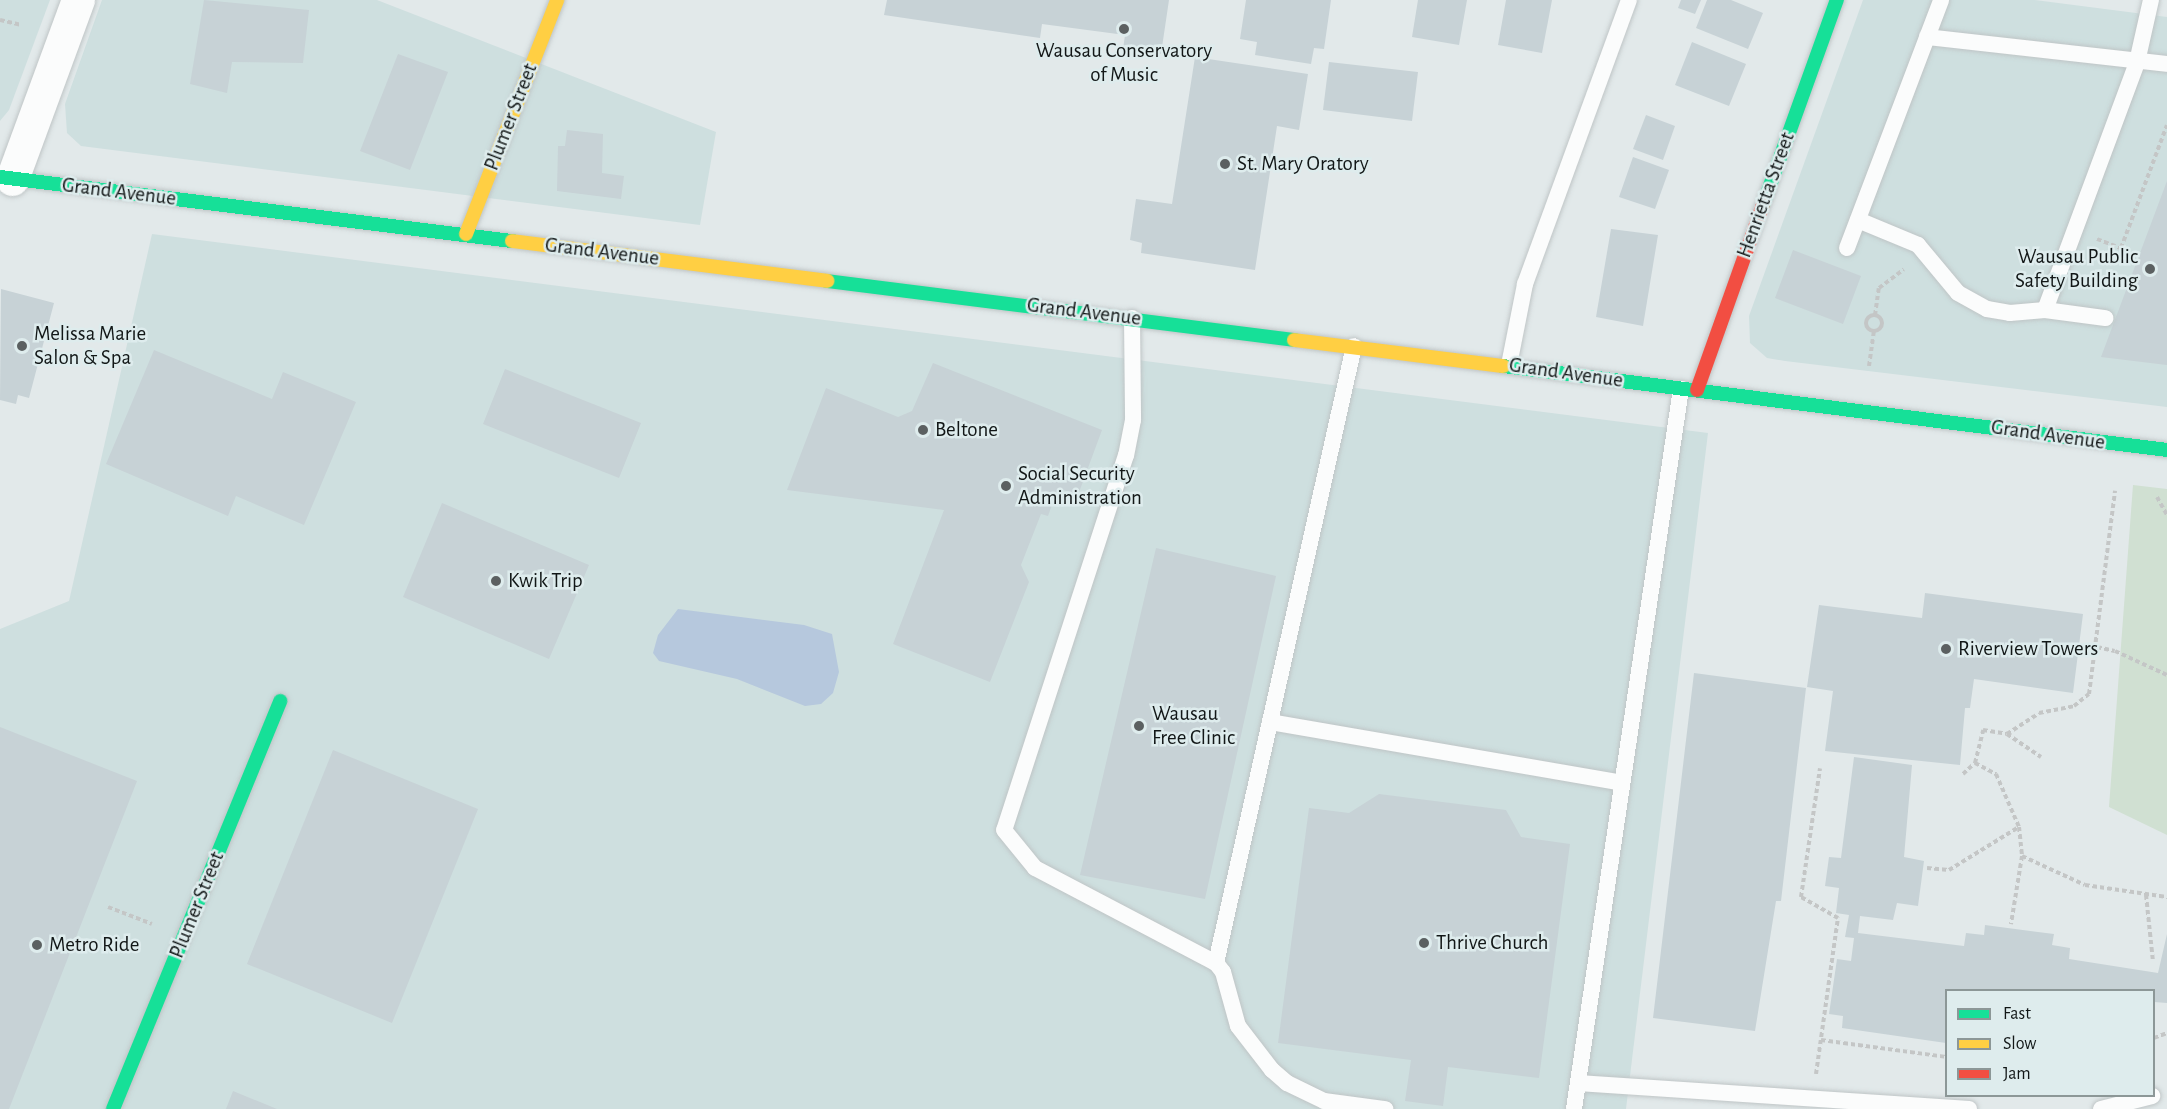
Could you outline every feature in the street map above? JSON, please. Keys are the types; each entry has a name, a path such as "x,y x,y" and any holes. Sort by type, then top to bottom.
{"main road":[{"name":"Plumer Street","path":"466,234 557,0"},
{"name":"Henrietta Street","path":"1689,390 1837,0"},
{"name":"Grand Avenue","path":"6,178 1509,365 2167,450"},
{"name":"Plumer Street","path":"113,1109 280,701"}],"street":[{"path":"6,178 78,0"}],"lane":[{"path":"1509,365 1525,284 1629,0"},
{"path":"1847,248 1941,0"},
{"path":"2045,310 2137,62 2151,0"},
{"path":"1927,37 2167,64"},
{"path":"1858,220 1918,245 1958,293 1977,305 2003,312 2045,310 2105,318"},
{"path":"1132,318 1132,420 1126,455 1004,830 1035,868 1216,963 1226,981 1238,1026 1272,1070 1301,1092 1324,1101 1385,1109"},
{"path":"1216,963 1354,346"},
{"path":"1574,1109 1622,783 1689,390"},
{"path":"1270,722 1622,783"},
{"path":"1578,1083 1969,1109"},
{"path":"2101,1109 2146,1097"}],"path":[{"path":"0,20 21,25"},
{"path":"2089,246 2093,237 2121,248 2167,125"},
{"path":"1874,331 1867,322 1875,315 1880,286 1909,266"},
{"path":"1869,366 1874,331 1882,325 1875,315"},
{"path":"2007,734 2039,713 2074,706 2086,699 2097,647 2115,491"},
{"path":"2157,497 2167,515"},
{"path":"2097,647 2115,651 2167,675"},
{"path":"1963,774 1975,763 1983,729 2007,734 2041,757"},
{"path":"1975,763 1996,774 2019,826 2022,856 2011,924"},
{"path":"1816,1072 1838,918 1801,897 1820,768"},
{"path":"1927,868 1949,870 2019,826"},
{"path":"2022,856 2085,885 2167,897"},
{"path":"2146,894 2152,962"},
{"path":"108,907 158,926"},
{"path":"1821,1040 1945,1057"}],"shaded area":[{"path":"0,0 50,0 9,110 0,121"},
{"path":"102,0 377,0 716,132 700,225 81,146 67,133 65,104"},
{"path":"1863,0 2035,0 2167,17 2167,407 1785,361 1767,358 1750,343 1749,316"},
{"path":"152,234 1708,433 1626,1109 0,1109 0,629 69,601"}],"green space":[{"path":"2133,485 2167,489 2167,835 2109,807"}],"water":[{"path":"678,609 804,625 832,634 839,672 833,693 821,704 805,706 737,679 659,661 653,653 658,635"}],"building":[{"path":"204,0 309,10 303,63 232,62 227,93 190,84"},
{"name":"Wausau Conservatory of Music","path":"887,0 1169,0 1161,54 1123,49 1125,35 1042,24 1040,38 884,15"},
{"path":"1246,0 1331,0 1324,49 1314,48 1311,64 1255,55 1257,42 1240,39"},
{"path":"1418,0 1467,0 1459,45 1412,37"},
{"path":"1506,0 1552,0 1542,53 1498,45"},
{"path":"1681,0 1701,0 1695,14 1678,8"},
{"path":"1707,0 1731,0 1763,13 1748,49 1696,28"},
{"path":"1692,42 1746,64 1729,106 1675,85"},
{"path":"398,54 448,72 410,170 360,151"},
{"name":"St. Mary Oratory","path":"1195,57 1308,74 1299,130 1277,126 1255,270 1141,253 1142,243 1130,240 1136,199 1172,204"},
{"path":"1329,62 1418,72 1412,121 1323,110"},
{"path":"1646,115 1675,126 1663,160 1633,149"},
{"path":"567,130 603,134 602,173 624,176 621,199 557,191 558,146 565,146"},
{"path":"1633,157 1669,170 1655,209 1619,197"},
{"name":"Wausau Public Safety Building","path":"2167,181 2167,365 2101,357"},
{"path":"1611,229 1658,235 1643,326 1596,317"},
{"path":"1793,250 1861,276 1843,324 1775,298"},
{"path":"1,289 54,303 29,398 18,395 16,404 0,400"},
{"path":"154,350 272,399 283,372 356,402 304,525 236,496 228,516 106,464"},
{"path":"933,363 1102,430 1078,495 1058,488 1048,516 1041,514 1021,565 1029,582 990,682 893,644 944,510 787,490 826,388 898,417 912,411"},
{"path":"505,369 641,423 619,478 483,424"},
{"name":"Kwik Trip","path":"442,503 589,565 549,659 403,597"},
{"path":"1156,548 1276,576 1205,899 1080,875"},
{"name":"Riverview Towers","path":"1925,593 2083,614 2073,693 1974,679 1970,708 1965,708 1960,765 1825,751 1833,691 1807,687 1819,605 1922,618"},
{"path":"1694,673 1806,688 1781,901 1776,901 1755,1031 1653,1018"},
{"name":"Metro Ride","path":"0,727 137,781 9,1109 0,1109"},
{"path":"333,750 478,809 392,1023 247,964"},
{"path":"1854,757 1912,765 1904,857 1924,861 1918,906 1897,903 1893,920 1860,916 1858,933 1964,946 1966,933 1984,935 1985,925 2054,934 2052,945 2070,948 2069,959 2158,973 2167,934 2167,1003 2155,1002 2155,989 1945,989 1945,1043 1842,1028 1843,1016 1829,1014 1837,959 1851,961 1854,938 1845,937 1849,915 1836,913 1839,888 1825,886 1829,857 1841,858"},
{"name":"Thrive Church","path":"1379,794 1506,810 1521,837 1570,844 1539,1078 1448,1067 1443,1106 1405,1101 1411,1060 1278,1043 1309,808 1349,813"},
{"path":"233,1091 277,1109 226,1109"}],"traffic: fast":[{"path":"1763,205 1837,0"},
{"path":"0,177 512,241"},
{"path":"827,281 1294,340"},
{"path":"1503,366 2167,450"},
{"path":"113,1109 280,701"}],"traffic: slow":[{"path":"466,234 557,0"},
{"path":"512,241 827,281"},
{"path":"1294,340 1503,366"}],"traffic: jam":[{"path":"1697,390 1763,205"}],"place":[{"name":"Wausau Conservatory of Music","path":"1124,29"},
{"name":"St. Mary Oratory","path":"1225,164"},
{"name":"Wausau Public Safety Building","path":"2150,269"},
{"name":"Melissa Marie Salon & Spa","path":"22,346"},
{"name":"Beltone","path":"923,430"},
{"name":"Social Security Administration","path":"1006,486"},
{"name":"Kwik Trip","path":"496,581"},
{"name":"Riverview Towers","path":"1946,649"},
{"name":"Wausau Free Clinic","path":"1139,726"},
{"name":"Thrive Church","path":"1424,943"},
{"name":"Metro Ride","path":"37,945"}]}
